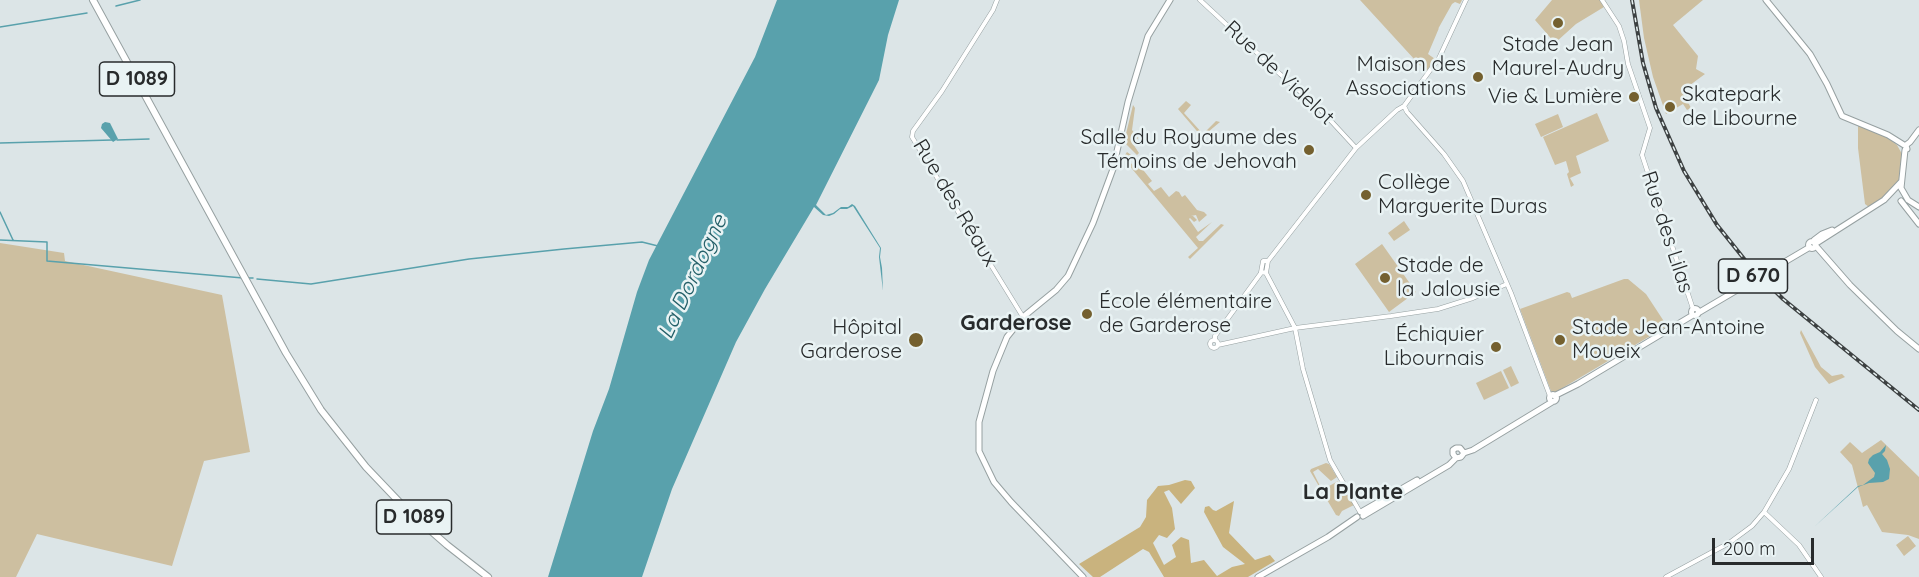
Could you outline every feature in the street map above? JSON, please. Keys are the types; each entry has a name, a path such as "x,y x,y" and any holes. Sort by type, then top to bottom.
{"highway":[{"name":"D 1089","path":"93,0 258,303 321,410 386,489 413,516 488,577"}],"main road":[{"path":"1083,577 994,482 979,451 979,422 990,378 1006,339 1023,317 1056,290 1071,272 1109,183 1128,102 1148,36 1170,0"},
{"path":"1766,0 1810,54 1841,114 1888,135 1905,147"},
{"path":"1896,192 1904,170 1905,147 1919,132"},
{"path":"1896,192 1904,191 1903,198 1919,224"},
{"path":"1896,192 1919,207"},
{"name":"D 670","path":"1463,451 1812,245 1822,234 1836,229 1896,192"},
{"path":"1812,245 1897,331 1919,349"},
{"path":"1258,577 1328,537 1360,512 1446,462 1454,455 1456,448 1463,451 1461,457 1454,455"}],"street":[{"name":"Rue des Réaux","path":"997,0 942,91 913,131 912,137 1023,317"},
{"name":"Rue de Videlot","path":"1200,0 1319,108 1356,148"},
{"path":"1360,512 1329,457 1303,369 1295,328 1264,273 1263,261 1268,261 1356,148 1404,106 1439,58 1466,0"},
{"name":"Rue des Lilas","path":"1602,0 1622,33 1628,64 1650,128 1642,153 1695,312"},
{"path":"1404,106 1463,181 1552,398"},
{"path":"1264,273 1222,325 1215,340 1211,341 1211,346 1215,348 1218,345 1295,328 1438,309 1507,284"},
{"path":"1666,577 1729,543 1752,526 1764,512 1789,469 1816,400"},
{"path":"1764,512 1799,545 1821,577"}],"shaded area":[{"path":"1360,0 1462,0 1460,4 1455,2 1452,4 1438,29 1428,54 1435,59 1426,72"},
{"name":"Stade Jean Maurel-Audry","path":"1552,0 1600,0 1604,7 1576,24 1555,43 1535,20"},
{"path":"1639,0 1703,0 1673,25 1698,56 1696,69 1705,74 1682,91 1691,108 1687,110 1683,104 1666,114 1653,77 1644,38"},
{"path":"1186,101 1191,105 1184,113 1203,134 1216,121 1220,122 1202,137 1178,109"},
{"path":"1133,105 1135,108 1132,130 1138,138 1133,144 1139,153 1137,155 1124,142"},
{"path":"1597,113 1609,141 1576,156 1581,173 1570,178 1574,185 1571,187 1566,161 1555,165 1543,137"},
{"path":"1558,114 1563,127 1541,137 1535,124"},
{"path":"1858,125 1888,138 1897,145 1902,154 1900,180 1887,196 1869,207 1865,204 1858,148"},
{"path":"1127,152 1134,157 1130,162 1136,169 1140,166 1152,181 1148,184 1154,191 1161,187 1169,197 1176,191 1179,192 1182,197 1185,195 1197,210 1207,215 1199,222 1196,215 1191,216 1197,220 1194,222 1189,219 1198,232 1212,222 1196,237 1199,241 1203,241 1221,224 1224,225 1190,259 1188,257 1198,248 1123,158"},
{"path":"1404,221 1410,230 1394,241 1388,233"},
{"path":"0,243 64,253 65,261 222,295 250,452 204,461 172,566 37,534 16,577 0,577"},
{"name":"Stade de la Jalousie","path":"1382,244 1416,292 1389,312 1355,264"},
{"path":"1628,279 1646,294 1667,326 1554,393 1551,391 1520,309 1567,292 1572,298"},
{"path":"1801,330 1821,367 1832,376 1842,374 1845,377 1829,384 1815,367 1800,333"},
{"path":"1511,366 1519,383 1511,387 1503,370"},
{"path":"1501,371 1509,388 1484,400 1476,383"},
{"path":"1881,440 1919,477 1919,539 1908,535 1882,532 1867,505 1863,507 1852,465 1840,452 1850,442 1862,453"},
{"path":"1326,463 1337,477 1331,481 1318,469 1313,472 1322,490 1338,481 1354,505 1342,511 1339,516 1336,515 1310,471"},
{"path":"1185,480 1191,481 1195,488 1181,504 1169,490 1164,492 1172,508 1175,529 1167,538 1159,535 1153,543 1164,565 1176,557 1172,545 1181,537 1189,540 1191,563 1204,560 1217,576 1232,567 1245,564 1223,547 1204,512 1205,507 1209,506 1216,511 1234,501 1229,533 1255,560 1270,555 1275,561 1248,577 1164,577 1149,552 1143,549 1100,577 1093,577 1079,564 1140,527 1146,517 1147,500 1158,486"},
{"path":"1908,536 1916,546 1904,556 1896,545"}],"water":[{"name":"La Dordogne","path":"777,0 899,0 888,35 879,80 816,205 826,215 841,207 848,207 852,204 855,206 881,248 883,291 879,257 880,248 853,206 840,209 829,216 823,215 814,207 736,342 672,489 642,577 548,577 649,260 755,57"},
{"path":"105,122 110,123 118,139 113,142 101,128"},
{"path":"1886,445 1882,454 1890,469 1889,479 1858,487 1814,527 1858,486 1874,477 1875,473 1868,463 1869,459"}],"waterway":[{"path":"116,6 140,0"},
{"path":"0,27 87,13"},
{"path":"117,140 149,139"},
{"path":"0,143 112,140"},
{"path":"0,212 13,240"},
{"path":"0,240 47,242 47,261 243,278"},
{"path":"257,279 311,284 469,259 642,242 658,246"},
{"path":"248,278 253,278"}],"railway":[{"path":"1632,0 1643,63 1656,108 1684,171 1717,225 1749,265 1783,299 1919,410"}],"place":[{"name":"Stade Jean Maurel-Audry","path":"1558,23"},
{"name":"Maison des Associations","path":"1478,77"},
{"name":"Vie & Lumière","path":"1634,97"},
{"name":"Skatepark de Libourne","path":"1670,107"},
{"name":"Salle du Royaume des Témoins de Jehovah","path":"1309,150"},
{"name":"Collège Marguerite Duras","path":"1366,195"},
{"name":"Stade de la Jalousie","path":"1385,278"},
{"name":"École élémentaire de Garderose","path":"1087,314"},
{"name":"Hôpital Garderose","path":"916,340"},
{"name":"Stade Jean-Antoine Moueix","path":"1560,340"},
{"name":"Échiquier Libournais","path":"1496,347"}],"district":[{"name":"Garderose","path":"1016,323"},
{"name":"La Plante","path":"1353,492"}]}
